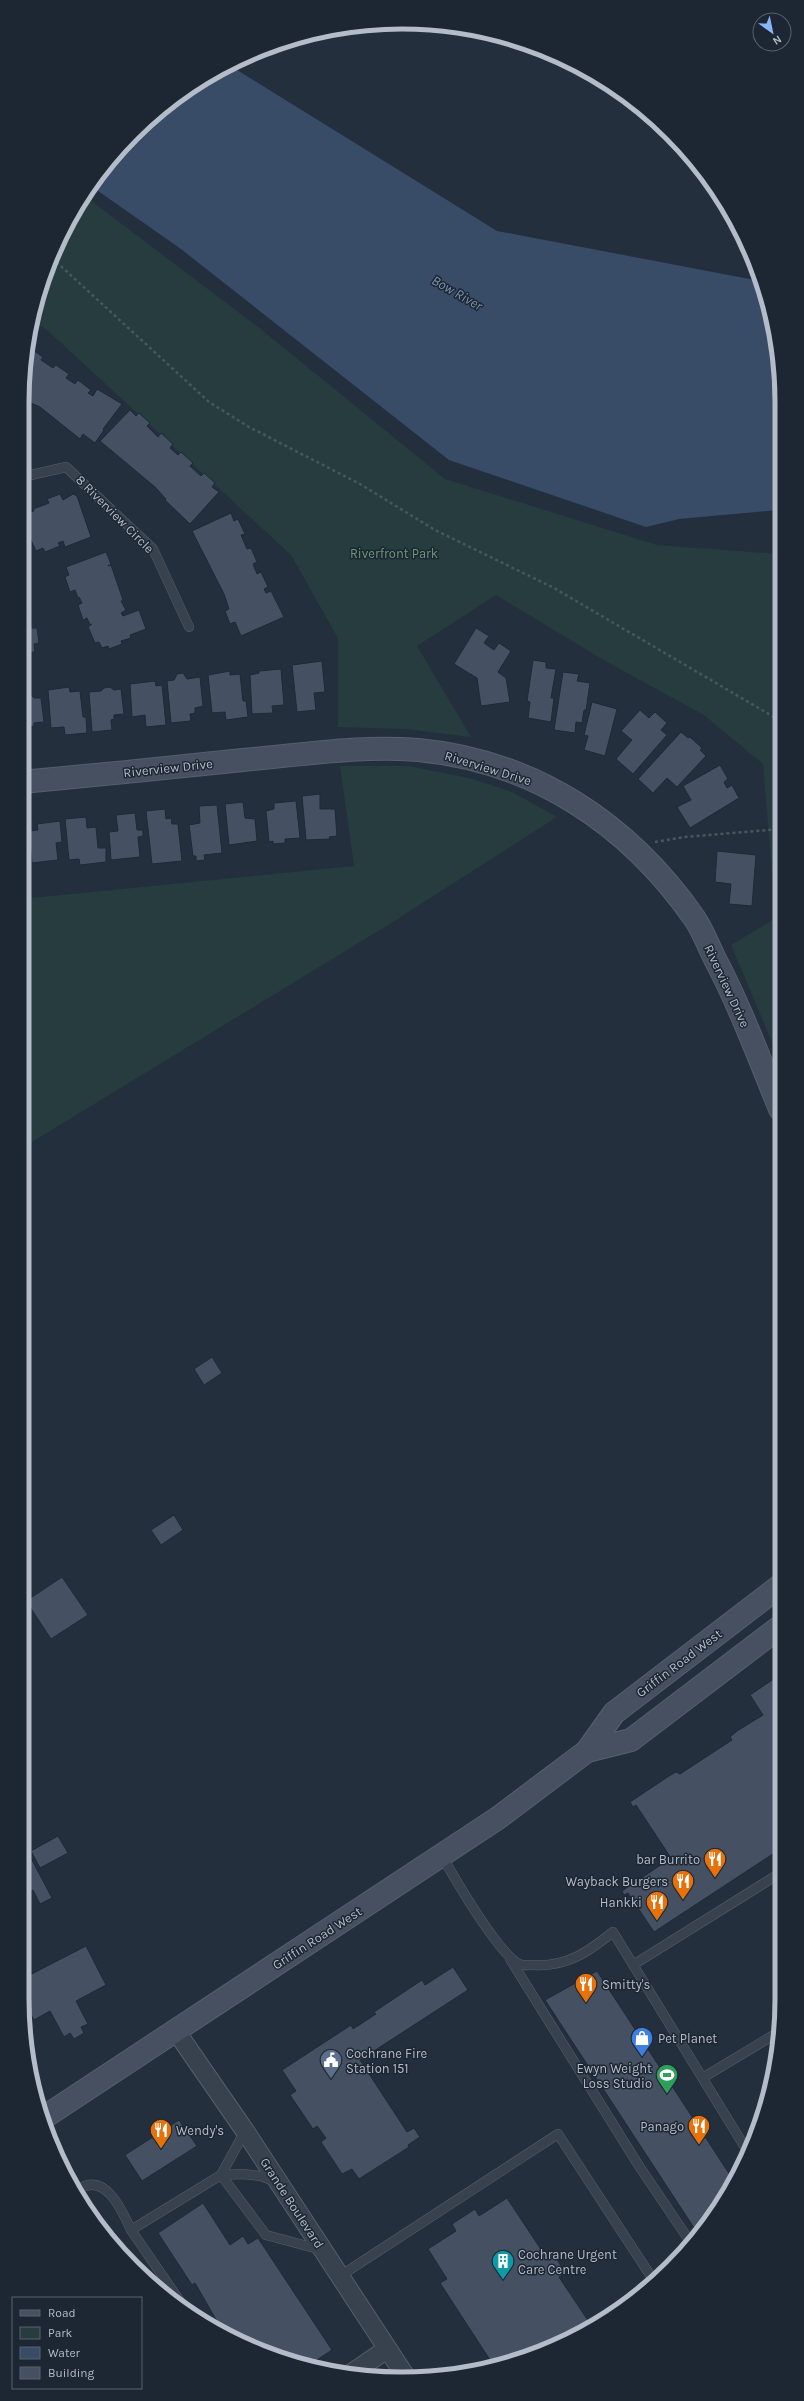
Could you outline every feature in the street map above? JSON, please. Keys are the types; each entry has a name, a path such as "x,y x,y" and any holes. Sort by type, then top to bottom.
{"main road":[{"name":"Riverview Drive","path":"29,781 334,751 394,749 454,756 520,776 578,803 613,828 659,872 696,921 727,982 775,1097"},
{"name":"Griffin Road West","path":"48,2115 498,1818 587,1751 614,1713 775,1590"},
{"name":"Griffin Road West","path":"587,1751 631,1740 775,1631"}],"street":[{"name":"Grande Boulevard","path":"176,2031 245,2131 402,2372"},
{"path":"358,2369 387,2349"}],"lane":[{"name":"8 Riverview Circle","path":"29,475 66,467 153,549 189,627"},
{"path":"442,1856 460,1888 507,1955 639,2166 688,2238"},
{"path":"633,1965 775,1876"},
{"path":"507,1955 520,1965 543,1966 569,1962 613,1932 704,2077 745,2147"},
{"path":"704,2077 773,2036"},
{"path":"221,2175 245,2131"},
{"path":"340,2276 558,2134 651,2276"},
{"path":"131,2230 221,2175 243,2174 261,2176 279,2183"},
{"path":"221,2175 266,2235 323,2250"},
{"path":"80,2188 86,2184 101,2185 116,2200 131,2230 176,2296"}],"path":[{"path":"56,262 209,402 249,427 360,484 435,530 554,588 775,717"},
{"path":"652,842 686,837 775,830"}],"green space":[{"name":"Riverfront Park","path":"89,199 262,330 445,479 657,545 775,554 775,906 763,764 704,715 607,662 496,595 417,646 471,737 405,729 338,727 338,638 291,555 46,329 37,323 49,282 67,237"},
{"path":"340,766 408,766 469,778 512,792 557,817 388,925 29,1144 29,898 354,866"},
{"name":"Riverfront Park","path":"775,919 775,1049 731,945"}],"water":[{"name":"Bow River","path":"235,68 497,231 754,280 768,329 772,353 775,402 775,510 679,519 646,527 449,460 181,249 96,189 106,175 138,138 156,122 195,92"}],"building":[{"path":"33,350 43,357 41,360 53,368 56,365 69,374 66,378 75,384 78,380 91,390 88,393 93,396 97,389 122,404 103,429 104,430 95,443 83,434 80,439 40,407 29,402"},
{"path":"130,410 136,416 139,413 150,423 147,426 158,437 161,433 173,444 170,448 178,455 181,452 193,463 190,466 201,476 204,473 215,483 212,487 219,492 190,524 165,500 166,499 155,487 100,441"},
{"path":"60,494 63,500 73,494 77,496 91,537 65,547 63,541 58,543 60,546 45,552 43,548 36,551 29,536 29,512 34,511 33,509 49,503 47,499"},
{"path":"231,513 234,521 238,519 245,534 241,535 247,549 251,548 257,562 253,564 257,574 261,572 268,587 264,589 266,593 271,591 284,617 241,636 235,622 230,624 225,611 229,609 224,594 192,531"},
{"path":"106,552 111,564 108,566 111,565 123,600 121,601 126,610 121,613 123,616 139,610 146,629 130,635 131,638 121,641 122,644 109,649 108,646 102,648 99,642 95,643 88,627 92,624 90,625 87,618 83,620 78,605 82,603 75,590 70,592 65,577 69,575 66,567"},
{"path":"29,597 30,597 32,612 29,613"},
{"path":"29,620 31,620 32,628 37,628 39,643 34,644 35,652 29,652"},
{"path":"476,628 489,636 484,643 494,650 499,643 511,651 498,672 506,678 510,702 481,706 477,678 454,664"},
{"path":"533,660 546,662 546,668 556,669 551,698 554,698 551,722 528,718 530,702 527,701"},
{"path":"322,661 325,692 314,693 316,710 297,712 292,665"},
{"path":"281,669 284,705 272,706 273,713 252,714 250,675 259,673 259,671"},
{"path":"230,671 230,675 240,674 243,701 246,701 248,717 226,720 225,712 212,713 208,675"},
{"path":"563,672 579,674 577,681 590,683 586,710 584,710 582,723 576,722 575,733 554,730"},
{"path":"183,673 187,679 200,677 203,706 195,708 195,713 190,714 191,721 171,723 167,681 174,680 177,674"},
{"path":"155,681 156,686 162,685 166,725 146,727 145,715 132,717 130,684"},
{"path":"69,687 70,692 80,691 83,717 86,717 87,733 65,735 64,727 51,728 48,690"},
{"path":"110,687 114,690 121,689 124,714 114,715 114,719 111,720 112,730 92,732 89,692 101,691 104,688"},
{"path":"29,695 34,698 41,698 44,722 34,723 34,726 31,727 32,738 29,738"},
{"path":"592,702 617,709 605,756 584,750 588,736 584,735"},
{"path":"640,710 649,718 655,712 667,723 661,730 667,735 633,774 616,759 632,740 621,731"},
{"path":"681,732 688,738 690,737 702,748 700,750 706,756 677,787 667,778 653,793 638,779"},
{"path":"720,765 728,779 724,782 727,788 732,785 739,798 690,828 677,807 691,800 683,786"},
{"path":"320,794 320,809 335,809 337,836 329,837 330,839 306,840 302,796"},
{"path":"296,801 300,838 285,839 285,843 273,844 273,841 269,842 266,811 274,809 274,803"},
{"path":"243,802 245,818 255,819 257,841 229,845 225,804"},
{"path":"217,805 222,853 204,855 205,860 196,861 196,856 193,856 189,825 200,823 199,806"},
{"path":"165,809 166,819 171,818 172,824 178,824 182,861 152,864 146,811"},
{"path":"135,813 137,830 143,830 143,836 138,837 140,857 111,860 109,832 118,831 116,815"},
{"path":"86,817 87,828 96,827 98,848 106,848 106,862 80,865 79,859 69,860 65,819"},
{"path":"60,821 62,842 56,843 58,860 32,863 29,831 38,830 37,824"},
{"path":"717,851 756,855 752,906 729,904 731,884 715,882"},
{"path":"212,1357 222,1373 204,1385 194,1369"},
{"path":"174,1515 183,1530 161,1545 151,1530"},
{"path":"62,1577 88,1615 51,1639 29,1606 29,1599"},
{"path":"775,1678 775,1853 654,1932 628,1893 624,1895 622,1891 671,1858 636,1805 633,1807 630,1802 676,1772 680,1774 732,1740 730,1737 737,1731 763,1715 750,1695"},
{"path":"58,1836 68,1853 40,1868 31,1851"},
{"path":"29,1854 52,1898 40,1904 33,1890 29,1892"},
{"path":"86,1946 106,1985 76,2001 88,2024 81,2027 84,2033 74,2039 70,2033 64,2037 50,2011 34,2020 30,2012 29,2007 31,2006 29,2003 29,1975"},
{"name":"Cochrane Fire Station 151","path":"453,1967 468,1990 360,2060 407,2132 414,2128 420,2137 408,2145 409,2147 359,2179 352,2169 342,2174 321,2142 326,2138 317,2126 313,2129 290,2095 296,2091 282,2070 351,2025 353,2029 376,2014 374,2012 422,1980 425,1985"},
{"path":"597,1971 731,2176 695,2229 545,2000"},
{"name":"Wendy's","path":"179,2120 197,2146 142,2181 125,2155"},
{"name":"Cochrane Urgent Care Centre","path":"507,2198 546,2257 552,2252 566,2273 559,2277 589,2322 545,2344 491,2361 440,2283 447,2279 428,2249 456,2231 452,2224 475,2209 479,2216"},
{"path":"203,2203 230,2245 243,2236 248,2244 258,2238 332,2350 314,2361 259,2344 219,2324 195,2283 192,2285 158,2233"}],"place":[{"name":"bar Burrito","path":"715,1878"},
{"name":"Wayback Burgers","path":"683,1900"},
{"name":"Hankki","path":"657,1922"},
{"name":"Smitty's","path":"586,2004"},
{"name":"Pet Planet","path":"642,2058"},
{"name":"Cochrane Fire Station 151","path":"331,2080"},
{"name":"Ewyn Weight Loss Studio","path":"667,2094"},
{"name":"Panago","path":"699,2146"},
{"name":"Wendy's","path":"161,2150"},
{"name":"Cochrane Urgent Care Centre","path":"503,2280"}]}
